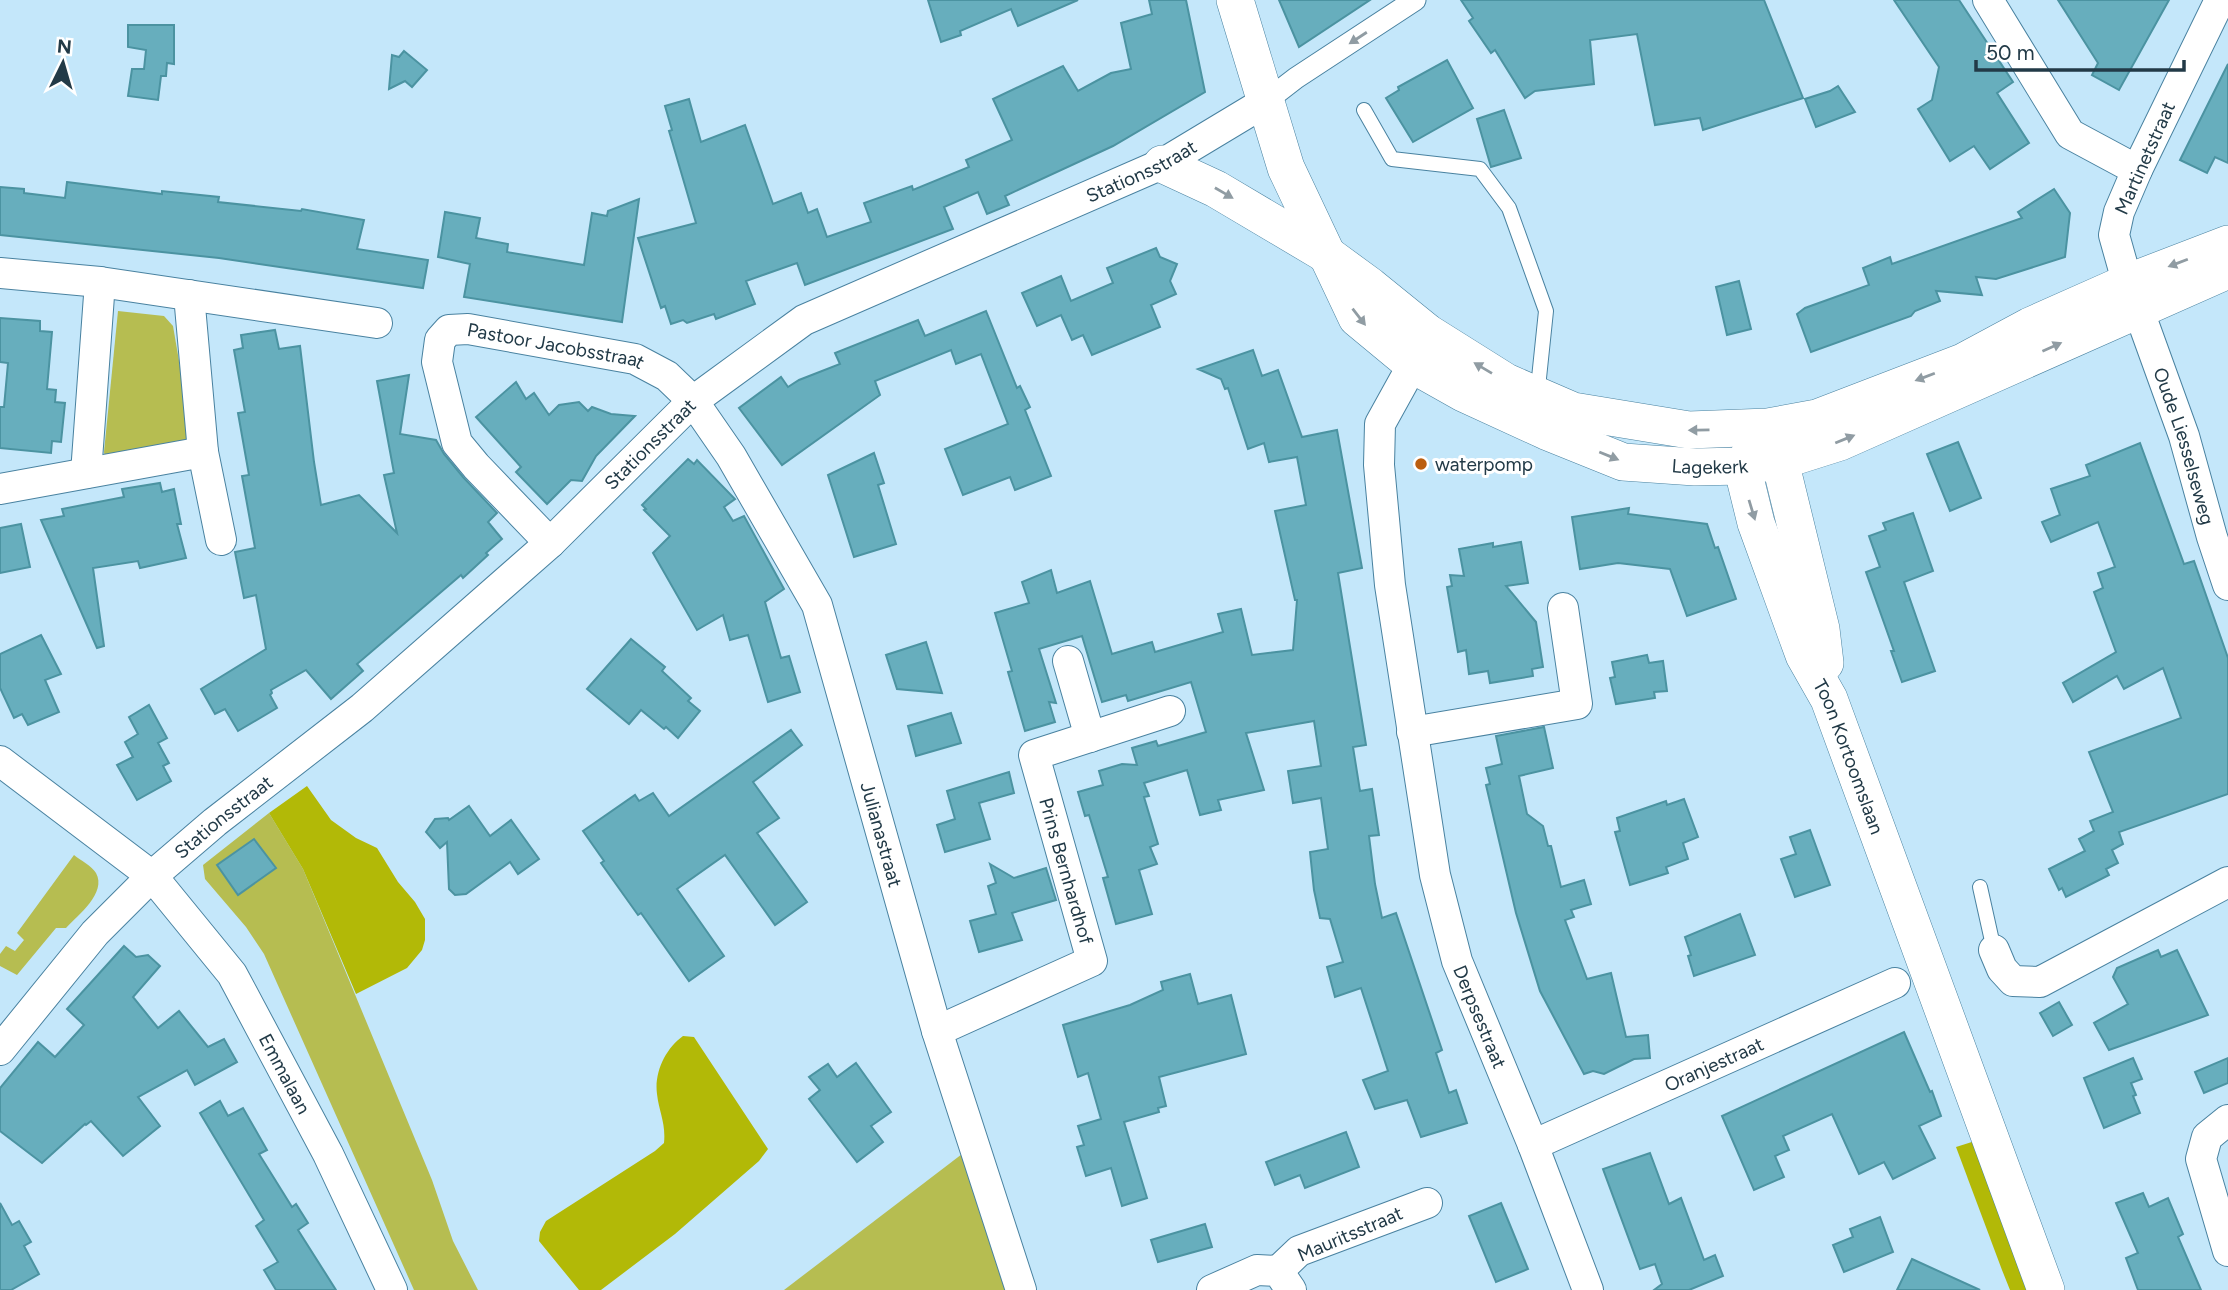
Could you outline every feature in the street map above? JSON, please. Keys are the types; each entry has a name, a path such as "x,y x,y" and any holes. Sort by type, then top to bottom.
{"street":[{"name":"Lagekerk","path":"1235,0 1286,168 1357,318 1415,366 1463,393 1623,462 1695,467 1742,466 1780,461 1840,442 2134,295"},
{"name":"Stationsstraat","path":"0,1050 95,933 152,876 215,822 362,709 550,543 693,401 804,320 1162,164 1265,102 1296,78 1415,0"},
{"path":"1987,0 2070,134 2137,170"},
{"name":"Martinetstraat","path":"2134,295 2114,235 2119,212 2220,0"},
{"path":"1162,164 1216,189 1329,256"},
{"path":"2134,295 2228,244"},
{"name":"Lagekerk","path":"1329,256 1428,333 1506,382 1573,411 1689,430 1768,426 1817,418 1963,362 2030,326 2134,295"},
{"path":"2134,295 2228,270"},
{"path":"0,273 100,282 377,323"},
{"path":"86,473 100,282"},
{"path":"189,295 203,452 221,540"},
{"name":"Oude Liesselseweg","path":"2134,295 2184,436 2228,586"},
{"name":"Pastoor Jacobsstraat","path":"550,543 457,443 437,362 440,340 449,330 468,329 635,359 667,376 693,401"},
{"name":"Derpsestraat","path":"1415,366 1405,377 1380,424 1379,465 1390,585 1434,875 1457,961 1533,1145 1588,1290"},
{"name":"Julianastraat","path":"693,401 731,456 817,605 937,1031 1021,1290"},
{"path":"1768,426 1780,461 1821,629 1829,699"},
{"path":"1742,466 1768,426"},
{"path":"0,489 203,452"},
{"name":"Toon Kortoomslaan","path":"1742,466 1756,523 1804,655 1829,699 2046,1290"},
{"path":"1412,732 1577,704 1563,608"},
{"path":"1068,662 1090,737"},
{"name":"Prins Bernhardhof","path":"937,1031 1091,961 1034,755 1170,711"},
{"name":"Emmalaan","path":"0,761 152,876 232,974 328,1154 392,1290"},
{"path":"1994,950 2002,969 2013,981 2040,982 2228,882"},
{"name":"Oranjestraat","path":"1533,1145 1895,983"},
{"path":"2228,1120 2207,1137 2201,1159 2228,1251"},
{"name":"Mauritsstraat","path":"1212,1290 1257,1270 1284,1280 1299,1251 1427,1203"}],"lane":[{"path":"1364,110 1392,159 1480,169 1509,208 1546,310 1539,378 1534,394"},
{"path":"1980,887 1994,950"}],"green space":[{"path":"118,311 164,316 173,326 193,442 105,458"},
{"path":"269,813 303,869 432,1180 453,1241 478,1290 414,1290 264,954 246,927 205,879 203,865"},
{"path":"74,855 96,873 98,888 95,896 66,928 56,928 17,975 0,966 0,954 6,946 15,951 24,940 17,933"},
{"path":"966,1151 1009,1290 784,1290"}],"shaded area":[{"path":"307,786 331,820 356,838 377,848 425,919 422,950 407,968 356,994 303,869 269,813"},
{"path":"683,1036 694,1037 768,1149 759,1161 675,1234 601,1290 579,1290 539,1241 540,1232 546,1221 664,1143 657,1077 667,1054"},
{"path":"1975,1141 2031,1290 2010,1290 2002,1270 1956,1147"}],"building":[{"path":"928,0 1078,0 1018,26 1011,9 960,31 961,35 941,42"},
{"path":"1149,0 1186,0 1205,92 1113,146 1005,196 1009,205 987,214 978,192 944,207 953,229 805,285 797,263 746,281 755,304 716,319 714,314 687,323 683,320 671,324 665,306 661,308 638,238 696,223 669,131 672,130 665,106 689,99 701,142 745,125 773,204 801,193 808,213 817,209 827,237 871,222 864,203 912,186 913,190 969,167 966,160 1012,140 993,99 1063,66 1078,91 1111,73 1131,69 1121,23 1152,14"},
{"path":"1279,0 1370,0 1299,47"},
{"path":"1461,0 1764,0 1803,98 1703,130 1700,118 1655,125 1637,34 1590,40 1594,84 1535,91 1525,98 1495,50 1491,53 1469,21 1473,18"},
{"path":"1894,0 1959,0 2013,82 1997,93 2029,143 1990,169 1974,146 1950,161 1918,109 1932,100 1939,67"},
{"path":"2058,0 2169,0 2119,90 2092,75 2098,63"},
{"path":"128,25 174,25 174,64 167,63 166,76 161,76 158,100 128,96 132,69 144,69 146,50 128,47"},
{"path":"404,51 427,70 412,87 405,81 389,89 392,55 399,57"},
{"path":"1447,60 1473,108 1413,142 1386,98 1399,90 1398,87"},
{"path":"2228,64 2228,163 2215,157 2207,173 2180,160"},
{"path":"1838,86 1855,112 1816,127 1805,99"},
{"path":"1504,110 1521,158 1491,167 1477,119"},
{"path":"67,182 162,194 162,191 219,197 218,202 302,209 364,220 357,249 428,260 423,288 219,258 0,235 0,187 65,198"},
{"path":"2054,189 2070,213 2065,257 1996,279 1976,277 1982,295 1936,291 1940,301 1915,311 1911,316 1811,352 1797,314 1805,308 1869,285 1863,268 1890,257 1892,264 2022,218 2018,212"},
{"path":"639,199 622,322 464,297 470,264 438,257 445,212 480,218 476,238 508,244 507,252 584,265 592,213 607,216 608,211"},
{"path":"1156,248 1160,257 1177,264 1170,281 1176,294 1151,305 1160,327 1092,355 1083,335 1072,340 1061,315 1037,326 1022,293 1061,276 1071,301 1113,283 1107,268"},
{"path":"1739,281 1751,329 1727,335 1716,287"},
{"path":"986,311 1017,388 1020,386 1030,407 1025,410 1051,476 1015,490 1010,477 963,495 945,449 1008,424 981,354 956,364 951,350 875,381 880,395 782,465 739,408 781,377 788,387 840,364 835,353 918,320 925,336"},
{"path":"0,318 40,321 40,331 52,332 47,389 56,390 55,402 65,403 61,442 52,441 51,453 0,448 0,407 4,407 8,363 0,362"},
{"path":"275,330 279,349 300,346 321,505 359,495 397,533 384,475 394,473 377,381 409,375 400,434 436,440 463,477 497,513 488,522 502,539 463,578 461,575 357,664 363,671 331,699 306,670 271,690 270,695 277,708 238,731 225,709 215,714 201,689 266,649 256,595 244,598 235,552 255,548 242,476 249,475 238,413 245,412 234,350 243,348 241,335"},
{"path":"1253,350 1262,376 1278,370 1302,437 1337,430 1362,568 1338,573 1366,745 1353,747 1360,791 1372,789 1379,835 1369,836 1375,884 1382,918 1396,913 1442,1050 1436,1053 1449,1093 1456,1090 1467,1123 1421,1137 1407,1100 1375,1109 1363,1080 1388,1071 1361,988 1335,997 1327,967 1343,962 1330,919 1320,918 1314,890 1310,852 1328,849 1321,798 1293,803 1288,771 1321,766 1314,721 1246,733 1264,790 1218,800 1221,810 1200,815 1187,770 1144,783 1149,796 1144,797 1158,844 1150,847 1157,864 1139,870 1152,914 1116,924 1103,878 1108,877 1089,815 1085,816 1078,792 1103,785 1099,771 1122,764 1137,765 1132,748 1156,741 1158,746 1206,732 1191,682 1128,701 1126,695 1102,702 1082,636 1039,649 1056,703 1049,702 1055,722 1025,731 1008,672 1012,671 995,613 1029,603 1022,582 1051,570 1057,593 1090,581 1112,654 1152,642 1155,652 1223,632 1218,614 1241,609 1252,655 1293,650 1297,600 1275,511 1306,505 1297,457 1269,462 1264,443 1248,449 1228,388 1225,389 1221,379 1198,369"},
{"path":"516,382 526,399 534,393 549,415 559,405 579,402 588,411 592,407 611,414 635,416 596,456 582,481 571,480 547,504 516,472 521,467 476,417"},
{"path":"1958,442 1981,498 1950,511 1927,454"},
{"path":"2140,443 2184,564 2194,561 2228,658 2228,794 2119,832 2123,844 2112,850 2118,863 2106,869 2109,875 2066,897 2062,888 2059,890 2049,869 2085,851 2079,839 2094,831 2090,821 2113,812 2089,752 2181,718 2163,668 2124,689 2117,676 2073,702 2063,683 2116,652 2094,592 2103,588 2098,573 2115,567 2098,522 2051,542 2042,522 2060,515 2051,489 2090,476 2086,465"},
{"path":"874,453 884,483 878,485 896,544 854,557 828,475"},
{"path":"688,459 694,464 697,460 735,499 724,507 733,521 744,516 784,589 765,602 781,658 789,656 800,692 768,702 748,635 730,640 723,615 697,630 653,553 670,536 642,505"},
{"path":"160,483 162,492 174,489 181,524 177,524 186,558 140,568 138,561 93,568 104,646 97,648 41,520 64,516 62,509 124,497 122,489"},
{"path":"1629,508 1628,514 1707,524 1736,599 1687,616 1670,569 1618,563 1580,569 1572,517"},
{"path":"1913,513 1933,571 1904,582 1935,671 1902,682 1866,572 1880,567 1869,536 1886,530 1883,523"},
{"path":"21,524 30,567 0,573 0,528"},
{"path":"1521,542 1528,583 1506,586 1536,622 1543,667 1532,669 1533,676 1490,683 1488,671 1469,674 1466,650 1458,652 1447,587 1452,586 1450,575 1464,576 1459,549 1493,543 1493,547"},
{"path":"41,635 61,674 45,680 59,712 28,725 22,714 14,718 0,688 0,654"},
{"path":"631,639 665,667 662,671 691,698 688,701 700,711 678,738 641,710 629,724 587,689"},
{"path":"926,642 942,693 897,689 886,655"},
{"path":"1647,655 1649,663 1663,661 1667,691 1654,692 1655,698 1616,704 1610,678 1615,677 1612,662"},
{"path":"149,705 167,738 158,743 169,763 163,766 171,781 137,800 117,765 133,757 125,742 138,734 129,717"},
{"path":"951,713 961,743 916,756 908,726"},
{"path":"1544,727 1553,768 1519,776 1527,814 1543,826 1561,887 1584,880 1591,904 1571,910 1574,917 1565,920 1587,979 1611,973 1626,1037 1648,1035 1650,1058 1634,1059 1604,1074 1593,1071 1584,1074 1540,991 1516,913 1486,785 1490,784 1486,768 1502,764 1496,736"},
{"path":"791,730 802,745 753,782 779,818 757,833 807,902 775,925 725,855 677,889 724,956 689,981 641,913 638,915 601,863 604,861 583,831 635,795 639,801 653,793 669,816"},
{"path":"1009,772 1014,793 979,803 990,839 945,852 937,825 955,819 947,791"},
{"path":"1684,799 1698,837 1683,843 1688,859 1666,867 1668,873 1630,885 1615,832 1620,831 1617,818 1666,801 1667,805"},
{"path":"469,806 490,836 511,820 539,859 518,874 510,862 466,894 455,895 449,889 447,842 440,848 426,832 435,819 449,820"},
{"path":"1810,830 1830,885 1795,897 1781,859 1796,854 1790,837"},
{"path":"254,839 276,868 238,895 217,865"},
{"path":"990,864 1014,878 1046,868 1056,900 1012,913 1022,940 979,952 970,921 996,914 988,886 996,883"},
{"path":"1740,914 1755,955 1694,976 1685,937"},
{"path":"124,946 136,957 148,955 160,966 133,997 158,1028 179,1011 208,1047 224,1039 237,1062 195,1085 187,1070 138,1097 160,1126 123,1156 91,1121 42,1163 0,1131 0,1088 38,1042 55,1057 84,1025 67,1009"},
{"path":"2158,950 2161,957 2177,950 2208,1015 2109,1050 2094,1023 2128,1004 2113,977 2117,968"},
{"path":"1190,974 1198,1004 1231,995 1246,1054 1159,1077 1166,1106 1158,1108 1159,1112 1124,1122 1147,1198 1122,1206 1111,1168 1086,1176 1077,1147 1084,1145 1078,1126 1101,1119 1088,1073 1078,1077 1063,1025 1130,1005 1163,990 1161,982"},
{"path":"2059,1002 2072,1025 2053,1036 2040,1013"},
{"path":"1904,1032 1941,1116 1919,1126 1935,1158 1893,1179 1884,1162 1859,1174 1832,1114 1783,1136 1789,1150 1775,1156 1784,1177 1754,1190 1722,1116"},
{"path":"2133,1058 2142,1079 2131,1083 2140,1113 2104,1128 2084,1078"},
{"path":"2228,1058 2228,1083 2204,1093 2195,1072"},
{"path":"856,1063 891,1112 871,1126 883,1142 857,1162 809,1099 820,1090 809,1077 828,1064 837,1077"},
{"path":"220,1101 228,1116 243,1108 267,1150 259,1154 292,1207 296,1204 308,1223 298,1230 336,1290 276,1290 264,1270 278,1262 256,1226 264,1220 200,1113"},
{"path":"1346,1132 1359,1167 1305,1188 1300,1175 1275,1185 1266,1162"},
{"path":"1650,1153 1669,1204 1681,1198 1704,1260 1715,1255 1723,1276 1689,1290 1654,1290 1662,1284 1655,1264 1640,1269 1603,1169"},
{"path":"2143,1193 2149,1207 2168,1198 2183,1234 2178,1237 2201,1290 2138,1290 2126,1258 2138,1253 2116,1203"},
{"path":"0,1203 12,1225 19,1221 31,1242 24,1246 39,1274 11,1290 0,1290"},
{"path":"1501,1203 1528,1269 1496,1282 1469,1216"},
{"path":"1880,1217 1893,1252 1844,1272 1833,1245 1853,1237 1850,1229"},
{"path":"1205,1224 1212,1247 1158,1262 1151,1240"},
{"path":"1912,1259 1980,1290 1897,1290"}],"place":[{"name":"waterpomp","path":"1421,464"}]}
